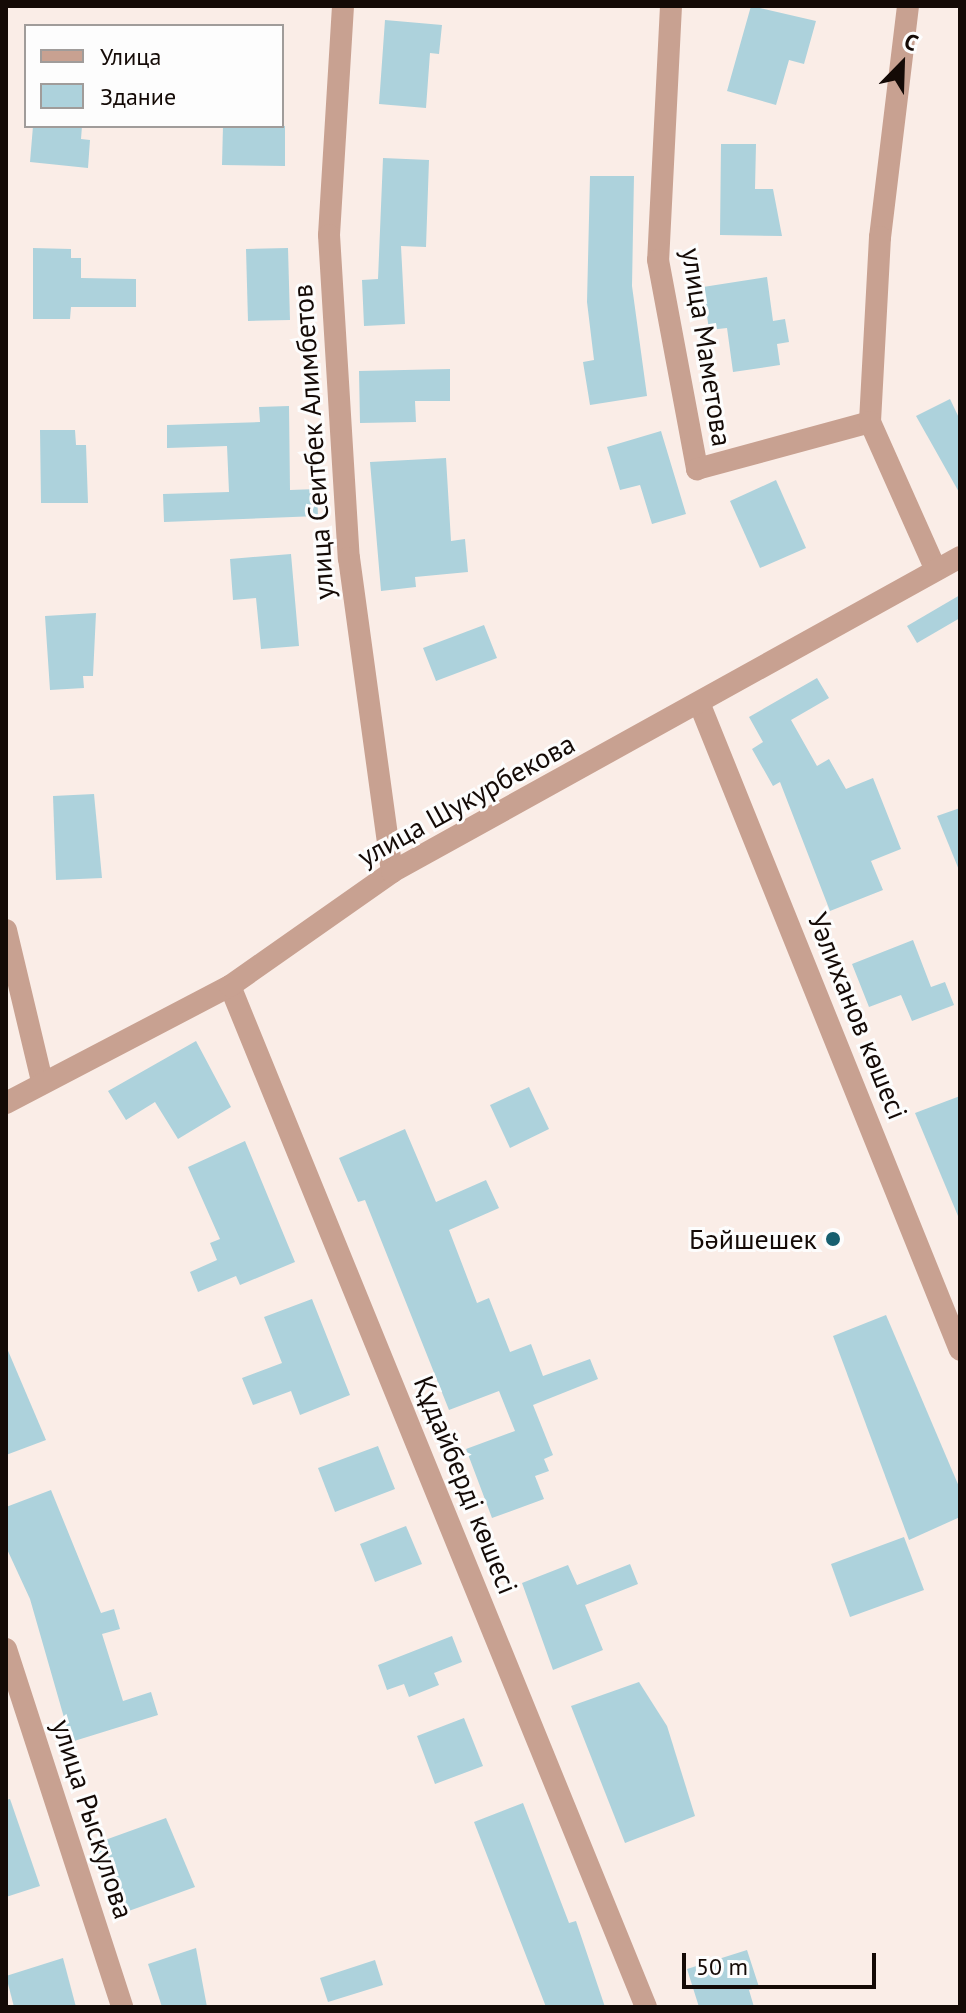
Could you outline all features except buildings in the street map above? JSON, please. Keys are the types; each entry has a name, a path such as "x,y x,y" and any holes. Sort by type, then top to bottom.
{"street":[{"name":"улица Сеитбек Алимбетов","path":"343,6 329,235 349,558 392,872"},
{"name":"улица Маметова","path":"671,6 658,260 697,469 870,422"},
{"path":"908,6 880,237 870,422 936,570"},
{"name":"улица Шукурбекова","path":"6,1103 42,1081 230,986 392,872 700,705 960,557"},
{"name":"Уәлиханов көшесі","path":"700,705 960,1350"},
{"path":"6,930 42,1081"},
{"name":"Құдайберді көшесі","path":"230,986 646,2007"},
{"name":"улица Рыскулова","path":"6,1649 122,2007"}],"place":[{"name":"Бәйшешек","path":"833,1239"}]}
